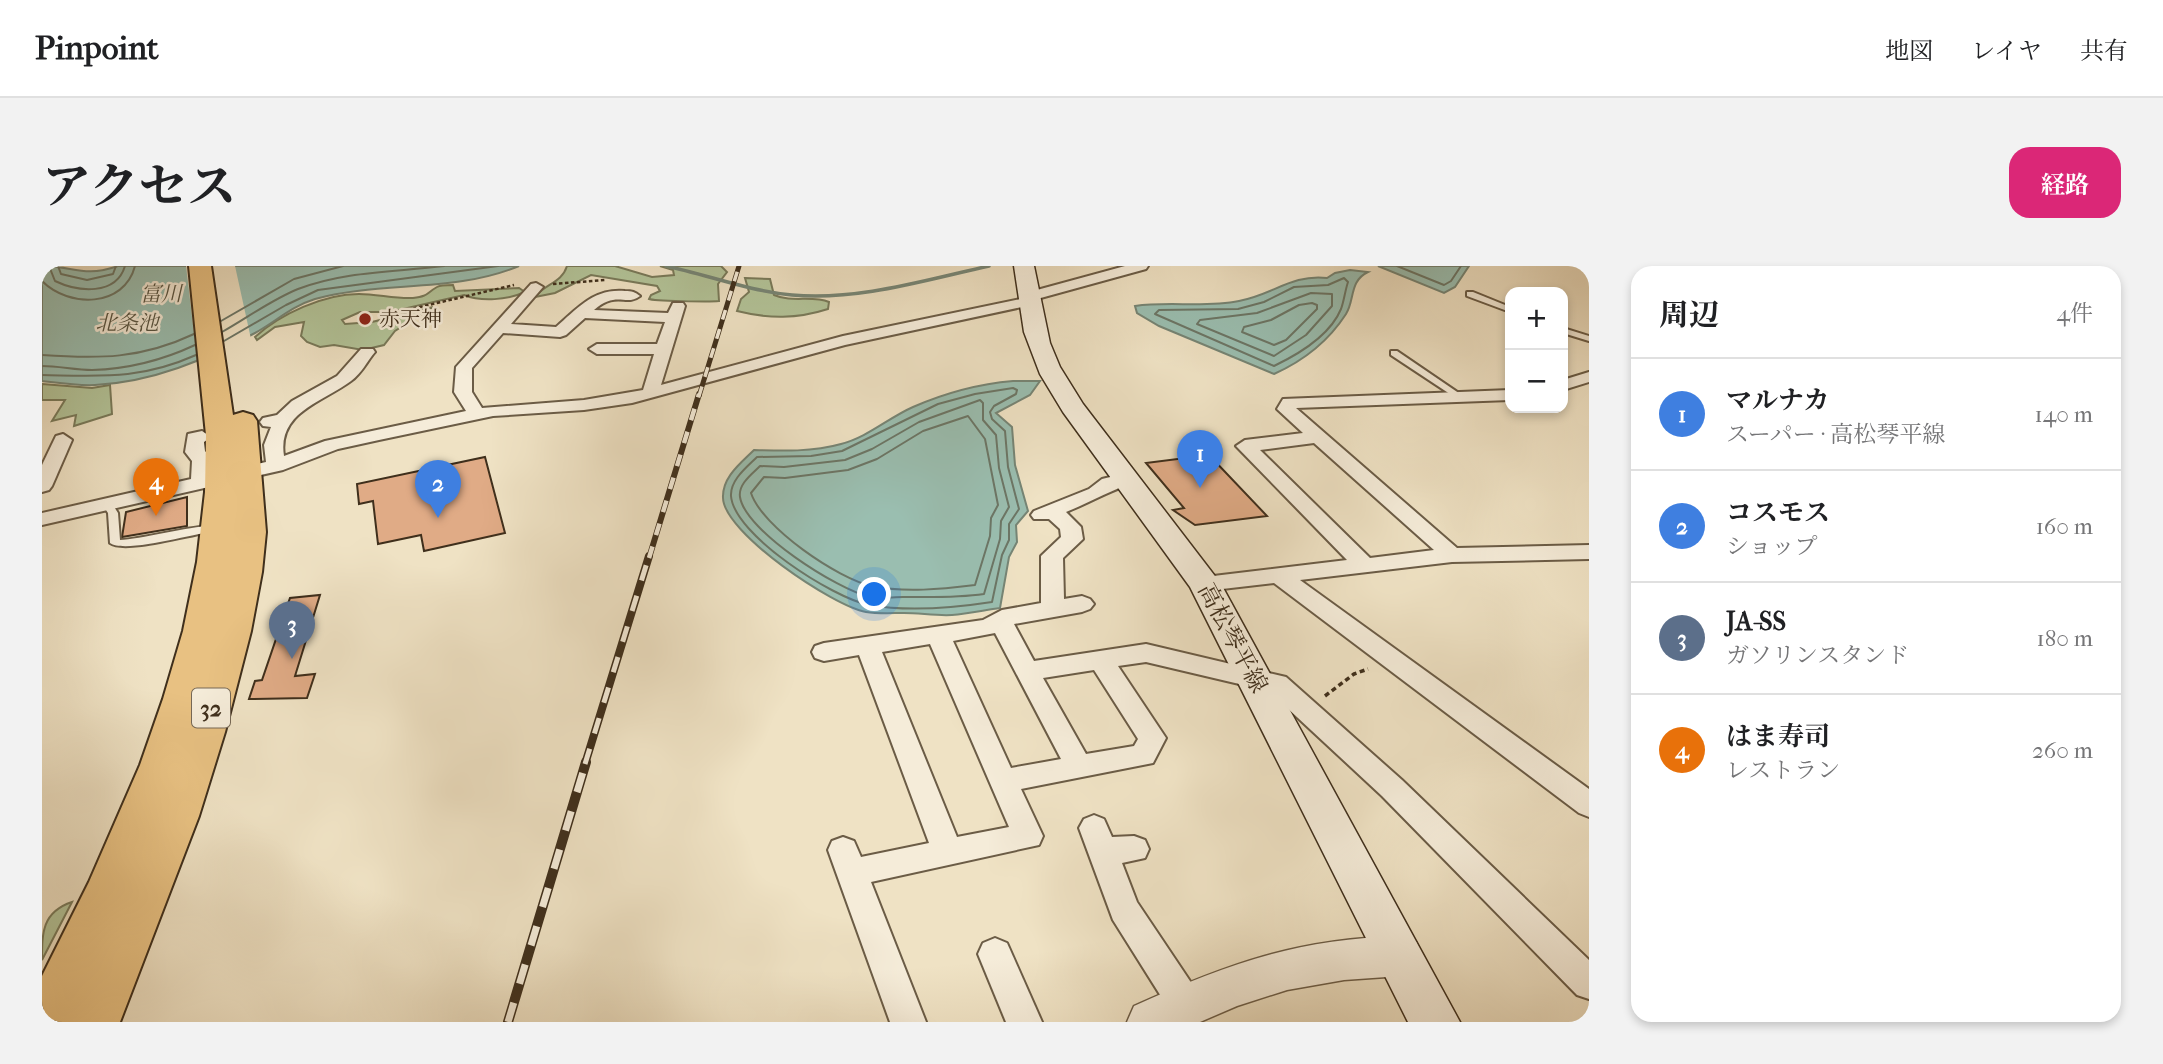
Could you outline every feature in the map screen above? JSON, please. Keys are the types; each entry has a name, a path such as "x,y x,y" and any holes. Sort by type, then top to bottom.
{"highway":[{"name":"32","path":"200,266 231,375"},
{"name":"32","path":"92,1022 164,852 187,788 236,612 249,535 236,475 231,375 220,266"},
{"name":"32","path":"48,1022 124,859 171,737 191,673 212,577 218,528 236,475"}],"main road":[{"name":"高松琴平線","path":"1029,287 1042,352 1054,377 1072,407 1205,584 1435,1022"}],"street":[{"path":"42,519 236,475 343,443 477,415 632,398 844,341 1029,287 1074,286 1141,266"},
{"path":"1068,271 1074,286"},
{"path":"477,415 463,392 464,367 536,287"},
{"path":"546,350 560,332 599,298 610,294 633,296"},
{"path":"583,313 614,317 676,312 650,388"},
{"path":"500,328 560,332"},
{"path":"597,349 663,349"},
{"path":"236,475 274,445 276,421 350,374 360,355 367,352"},
{"path":"1568,383 1589,377"},
{"path":"1452,555 1286,409 1289,403 1505,395"},
{"path":"202,437 195,438 195,452 202,460 236,475"},
{"path":"1317,437 1245,446 1365,565"},
{"path":"42,486 63,440"},
{"path":"1053,608 1052,556 1072,539 1070,527 1047,513 1096,493 1109,483 1127,479"},
{"path":"1205,584 1452,555 1589,552"},
{"path":"1281,577 1589,804"},
{"path":"824,652 988,627 1010,616 1082,604"},
{"path":"1000,621 1079,767"},
{"path":"908,1022 848,861 948,852 1028,836 937,633"},
{"path":"867,645 948,852"},
{"path":"1028,671 1146,653 1277,684 1392,788 1589,983"},
{"path":"1002,781 1143,755 1152,738 1101,660"},
{"path":"1110,843 1124,910 1168,1014 1286,969 1353,958 1401,956"},
{"path":"995,954 1024,1022"}],"lane":[{"path":"1470,294 1505,308"},
{"path":"1568,332 1589,339"},
{"path":"1394,354 1462,398"},
{"path":"107,504 113,513 115,542 130,544 190,530 218,528"}],"path":[{"path":"1307,710 1354,674 1393,660"}],"shaded area":[{"path":"567,266 615,266 652,277 674,275 673,270 660,266 721,266 727,272 718,284 719,301 649,299 660,291 657,286 591,275 555,293 535,297 557,280"},
{"path":"745,278 770,279 774,295 822,300 829,302 828,309 783,317 737,311 741,299 749,292"},
{"path":"453,285 455,291 519,288 525,292 495,299 478,299 464,295 390,312 360,312 342,320 345,324 372,322 433,307 395,331 384,345 363,350 334,345 320,347 307,342 301,336 304,322 275,327 257,340 255,337 290,313 332,297 359,294 413,298 438,286"},
{"path":"42,384 92,388 110,385 112,414 74,426 76,415 52,421 65,400 42,400"},
{"path":"72,902 42,960 42,941 49,918 62,906"}],"water":[{"name":"北条池","path":"42,266 96,271 118,266 519,266 469,280 366,290 315,299 198,361 137,379 89,385 42,381"},
{"path":"1378,266 1469,266 1455,287 1444,293"},
{"path":"1350,270 1368,272 1358,280 1349,309 1339,324 1314,350 1274,374 1159,326 1137,313 1135,306 1239,301 1292,282 1327,278"},
{"path":"1013,381 1040,381 1030,395 996,413 1012,427 1015,465 1028,511 1016,525 1017,542 1009,557 1000,608 946,615 871,613 850,607 782,566 741,530 728,513 723,498 726,483 733,471 754,450 786,451 830,447 860,437 895,416 937,397 974,387"}],"pier":[{"path":"186,266 235,266 251,339 198,366"}],"building":[{"path":"1209,455 1267,516 1195,525 1173,510 1184,508 1146,463"},
{"path":"485,457 505,533 424,551 421,535 378,544 373,501 359,504 357,484"},
{"path":"187,497 187,526 122,537 126,512"},
{"path":"320,595 295,676 315,674 307,698 249,699 255,681 262,680 290,598"}],"waterway":[{"path":"666,266 760,290 817,296 891,288 989,266"}],"railway":[{"path":"699,396 739,266"},
{"path":"649,558 699,394"},
{"path":"585,764 649,556"},
{"path":"508,1022 586,762"}],"place":[{"name":"赤天神","path":"365,319"},
{"name":"マルナカ","path":"1200,488"},
{"name":"はま寿司","path":"156,516"},
{"name":"コスモス","path":"438,518"},
{"name":"JA-SS","path":"292,659"}],"water label":[{"name":"富川","path":"161,294"}]}
